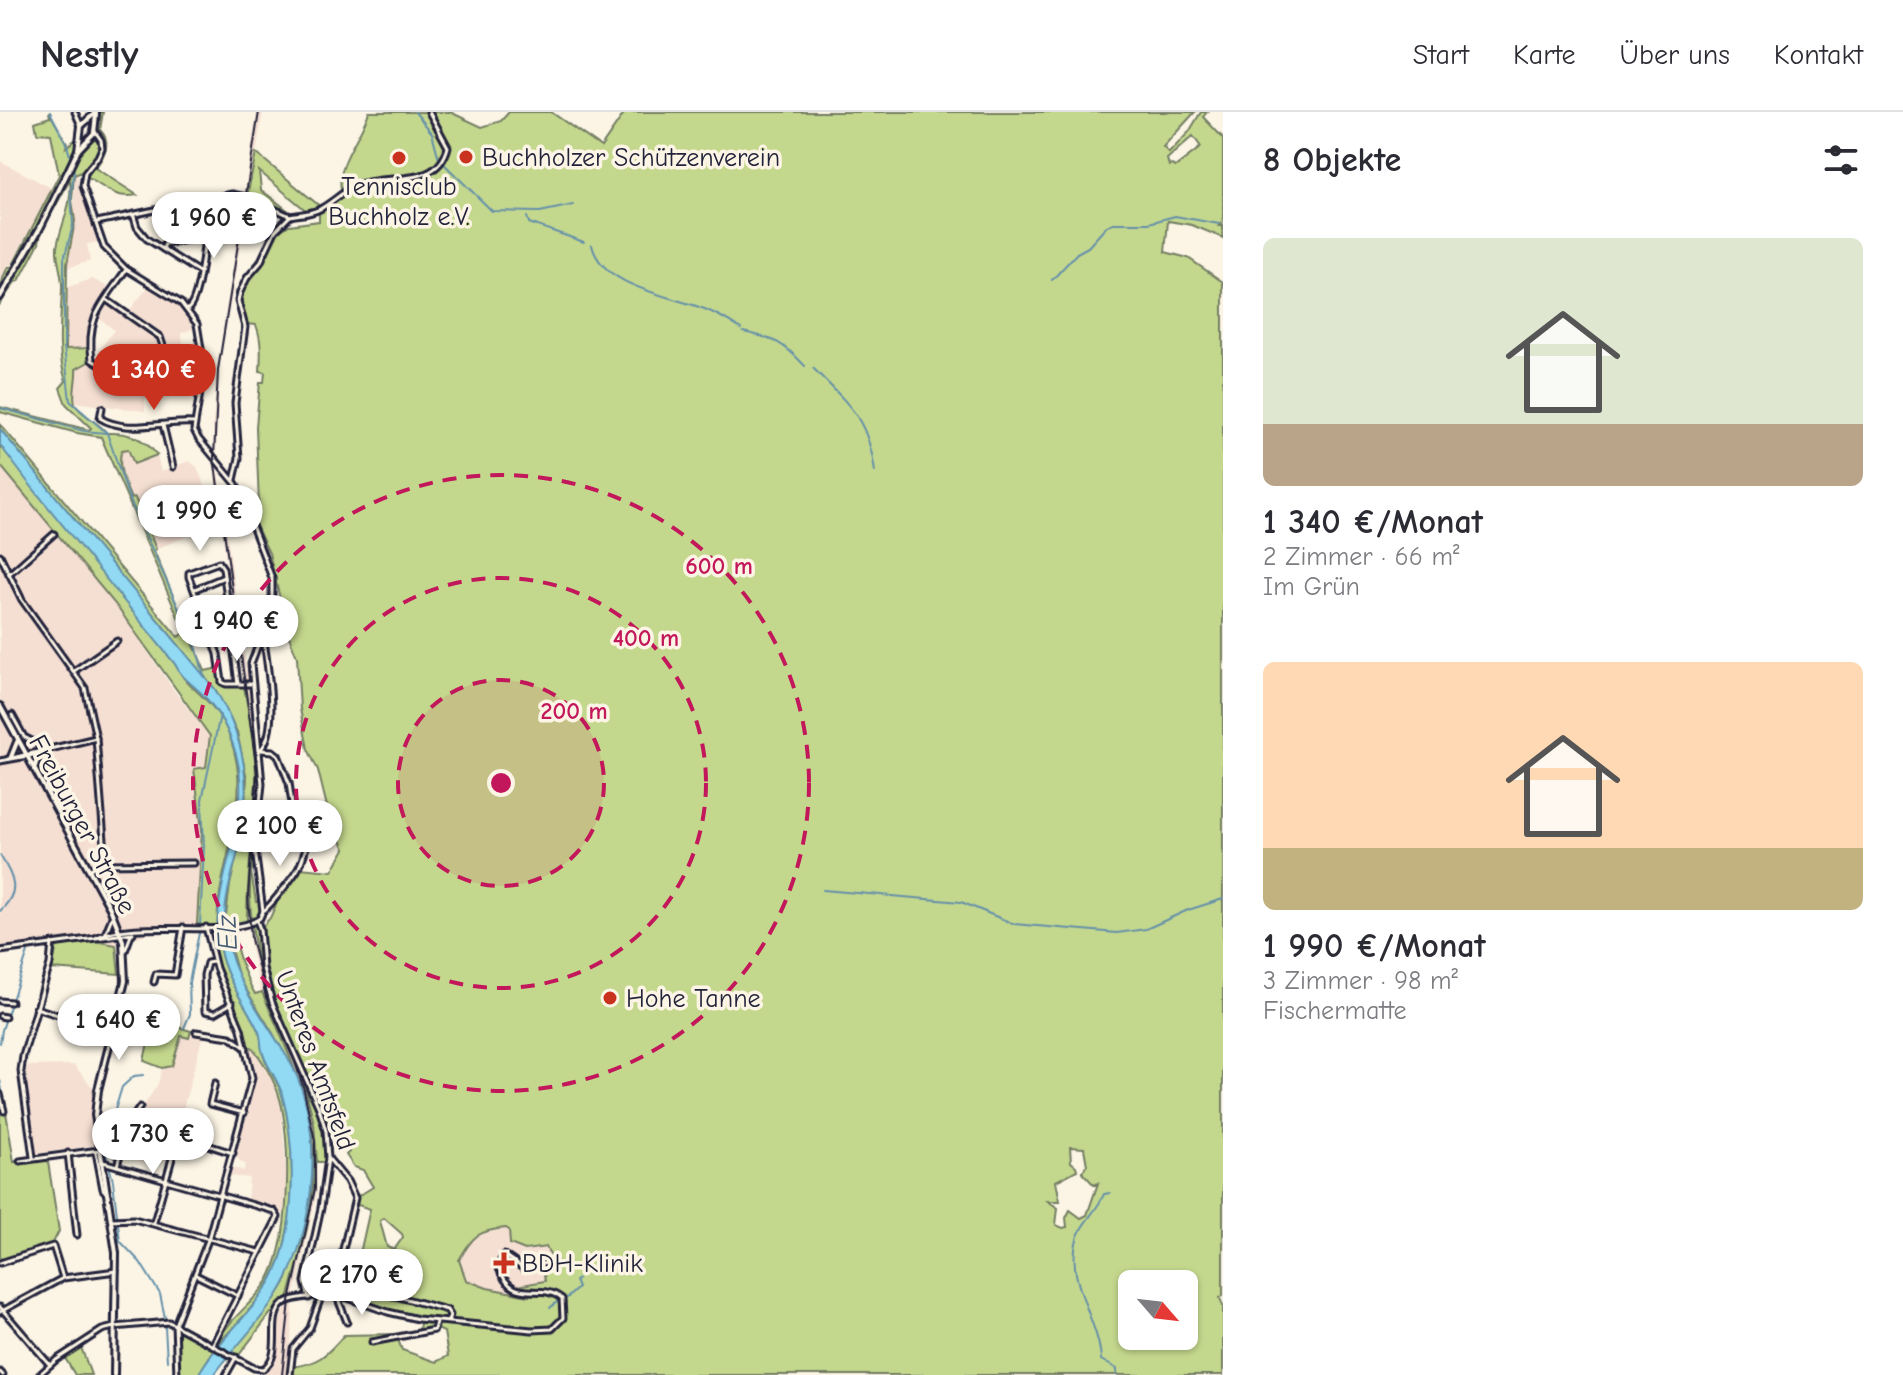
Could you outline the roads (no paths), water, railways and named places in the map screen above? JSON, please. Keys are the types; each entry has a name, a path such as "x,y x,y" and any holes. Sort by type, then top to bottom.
{"street":[{"path":"0,951 141,929 235,928 258,924 263,911 255,850 262,784 251,661 272,607 273,587 265,554 234,480 198,438 194,423 204,377 197,324 188,309 126,269 104,247 83,180 101,152 102,143 75,112"},
{"path":"0,297 40,228 74,159 84,124 96,112 92,133 78,150"},
{"path":"234,480 239,458 235,403 245,327 238,301 247,278 260,263 275,231 290,216 319,210 341,194 364,183 426,173 443,162 448,147 446,138 429,112"},
{"path":"81,135 92,133"},
{"path":"97,222 237,194 290,216"},
{"path":"188,309 193,305 205,237 208,212 205,200"},
{"path":"255,228 264,204"},
{"path":"133,214 141,234 199,272"},
{"path":"163,249 165,244 205,237"},
{"path":"126,269 95,315 89,333 92,360 123,375 185,371 204,377"},
{"path":"106,299 160,337 165,352 164,372"},
{"path":"102,408 100,418 105,422 145,426 181,421 194,423"},
{"path":"163,425 173,467"},
{"path":"9,574 54,534"},
{"path":"0,555 22,600 85,688 96,738 105,853 100,864"},
{"path":"238,684 222,564 207,564 189,573 218,654 222,682 226,684 238,684 252,684"},
{"path":"194,590 224,577"},
{"path":"211,634 231,625"},
{"path":"259,637 264,640 270,704 267,741 260,750"},
{"path":"74,671 117,641"},
{"name":"Freiburger Straße","path":"0,706 121,933 125,952 123,994 95,1105 103,1189 109,1196"},
{"path":"12,715 24,737 38,744 40,753 34,769"},
{"path":"0,761 96,738"},
{"path":"9,758 18,739"},
{"path":"260,750 273,751 278,755 291,790 295,825 306,838"},
{"path":"263,911 271,906 299,868 314,811"},
{"path":"89,869 100,864 194,863"},
{"path":"105,933 111,924 112,913"},
{"name":"Unteres Amtsfeld","path":"258,924 267,984 289,1044 320,1111 326,1131 328,1158 347,1181 355,1198 334,1294"},
{"path":"154,982 156,974 175,975 183,927"},
{"path":"177,1375 175,1325 208,1240 252,1078 232,1003 214,961 208,927"},
{"path":"97,937 105,933 133,933 141,929"},
{"path":"125,952 133,933"},
{"path":"33,1157 21,1071 25,1041 50,964 52,943"},
{"path":"214,961 207,963 204,975 205,1011 215,1013 232,1003"},
{"path":"0,1001 11,1002"},
{"path":"36,1008 89,1025"},
{"path":"196,1032 230,1037 246,1048"},
{"path":"215,1083 210,1104 244,1113"},
{"path":"0,1094 4,1111"},
{"path":"140,1107 134,1119 169,1130 178,1137 233,1153"},
{"path":"115,1165 125,1135 174,1150"},
{"path":"154,1223 178,1137"},
{"path":"20,1161 98,1150"},
{"name":"Freiburger Straße","path":"98,1150 105,1163 116,1220 114,1375"},
{"path":"68,1153 77,1235"},
{"path":"309,1298 305,1282 328,1158"},
{"path":"105,1163 274,1211 278,1217 214,1345"},
{"path":"116,1220 134,1219 154,1223 259,1252"},
{"path":"0,1263 53,1246 63,1278"},
{"path":"263,1369 271,1361 279,1312 287,1302 334,1294 402,1316 532,1330 552,1329 563,1318 562,1299 553,1293 522,1293 514,1289 498,1266 504,1255 524,1269 553,1261"},
{"path":"50,1365 1,1310 63,1278 116,1271"},
{"path":"196,1275 238,1296"},
{"path":"390,1284 395,1296 447,1310 450,1315 448,1321"},
{"path":"334,1294 347,1322"},
{"path":"290,1375 293,1349 310,1328 321,1297"},
{"path":"372,1342 434,1330 436,1321"},
{"path":"40,1375 102,1330 165,1323 175,1325 254,1368 263,1369"},
{"path":"226,1375 235,1357"},
{"path":"263,1369 265,1375"}],"water":[{"name":"Elz","path":"0,429 215,689 240,748 246,788 245,808 226,906 227,942 247,992 299,1081 308,1111 312,1175 301,1239 291,1268 271,1305 214,1375 198,1375 264,1292 280,1260 292,1188 290,1138 282,1094 264,1056 259,1032 232,982 220,950 219,902 239,806 237,758 228,732 215,709 181,673 27,481 0,445"}],"waterway":[{"path":"50,112 67,145 74,172 71,193 73,225 64,259 64,346 70,401 107,433 129,498 197,649 204,676"},
{"path":"415,112 432,133 439,159 492,211 540,212 573,205"},
{"path":"1052,280 1077,253 1088,247 1113,223 1149,223 1175,216 1219,224"},
{"path":"527,217 529,223 584,242"},
{"path":"592,245 598,259 622,280 707,310 741,329"},
{"path":"743,332 778,343 805,366"},
{"path":"813,368 847,403 862,425 875,472"},
{"path":"0,408 84,431 106,433"},
{"name":"Elz","path":"200,924 204,847 202,800 220,715"},
{"path":"0,855 13,884 11,897 0,911"},
{"path":"823,890 961,902 1014,924 1117,933 1146,929 1188,910 1223,899"},
{"name":"Elz","path":"184,1028 190,1014 189,982 199,933"},
{"path":"0,1043 29,949"},
{"path":"143,1075 134,1076 122,1087 104,1146 113,1181 120,1241 140,1262 160,1294 165,1318"},
{"path":"0,1080 6,1111"},
{"path":"1110,1193 1104,1194 1081,1229 1074,1258 1079,1288 1095,1331 1101,1360 1117,1369 1117,1375"},
{"path":"567,1298 578,1288 575,1281 578,1279"},
{"path":"550,1308 558,1301"},
{"path":"165,1327 167,1361"}],"railway":[{"path":"259,112 218,370 214,457 257,773 248,895 251,939 266,997 293,1056 304,1090 315,1141 315,1189 290,1301 282,1375"}],"place":[{"name":"Buchholzer Schützenverein","path":"466,157"},
{"name":"Tennisclub Buchholz e.V.","path":"399,158"},
{"name":"Hohe Tanne","path":"610,998"},
{"name":"BDH-Klinik","path":"504,1263"}]}
